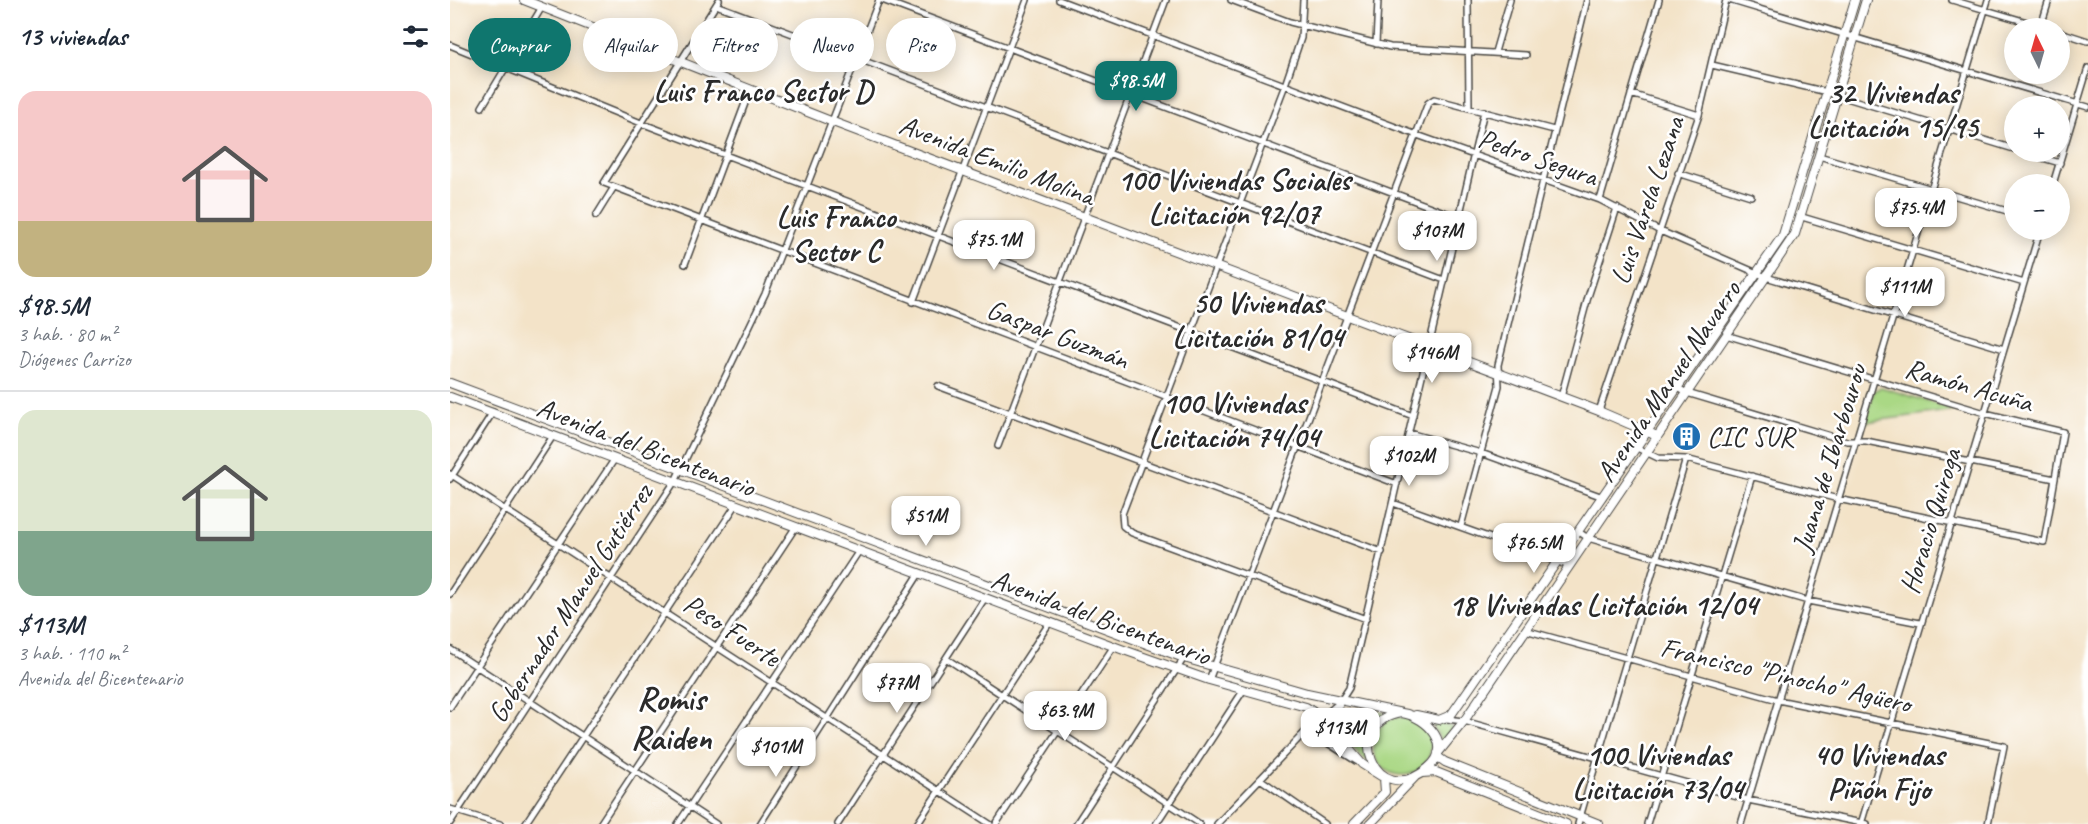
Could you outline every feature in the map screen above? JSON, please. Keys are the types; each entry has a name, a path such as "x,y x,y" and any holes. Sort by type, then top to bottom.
{"main road":[{"name":"Avenida Emilio Molina","path":"524,0 833,122 1599,411 1648,430 1657,436"},
{"name":"Avenida Manuel Navarro","path":"1444,719 1456,707 1579,532 1788,224 1855,0"},
{"name":"Avenida Manuel Navarro","path":"1438,755 1464,721 1795,234 1866,0"},
{"name":"Avenida del Bicentenario","path":"450,383 1184,658 1340,702 1402,713"},
{"name":"Avenida del Bicentenario","path":"450,397 1177,670 1306,707 1321,717 1362,764 1383,777"},
{"path":"1354,824 1382,796 1386,788 1383,777 1372,761 1370,737 1380,721 1402,713 1444,719"},
{"path":"1416,716 1433,731 1438,755 1445,762 1579,820 1599,824"},
{"path":"1370,824 1438,755"},
{"path":"1383,777 1403,780 1436,772 1566,824"}],"street":[{"path":"880,0 1460,218"},
{"name":"Gobernador Manuel Gutiérrez","path":"873,18 880,0"},
{"path":"913,302 1027,0"},
{"name":"Pedro Segura","path":"1059,0 1416,135 1600,200 1658,230 1766,278 2004,349"},
{"path":"998,446 1166,0"},
{"path":"1231,0 1302,25 1390,47 1526,55"},
{"path":"1303,0 1301,38 1285,85 1122,514 1123,526 1132,533 1366,619"},
{"path":"1376,44 1378,0"},
{"path":"1468,0 1469,107"},
{"path":"1495,52 1510,0"},
{"path":"1461,526 1498,386 1498,374 1542,181 1587,0"},
{"path":"1600,200 1659,0"},
{"path":"1728,0 2088,107"},
{"name":"Luis Varela Lezana","path":"1599,411 1658,230 1699,115 1728,0"},
{"path":"1952,0 2012,18"},
{"name":"Juana de Ibarbourou","path":"1741,824 1988,0"},
{"path":"2043,18 2049,0"},
{"path":"641,123 718,2 790,32"},
{"path":"535,18 542,7"},
{"path":"2070,35 2088,41"},
{"path":"450,45 468,53"},
{"path":"874,65 1444,280"},
{"path":"1712,65 1827,92 1836,97 2004,146"},
{"path":"2056,174 2088,68"},
{"path":"482,107 503,72"},
{"path":"515,72 725,156 1413,416"},
{"name":"Gobernador Manuel Gutiérrez","path":"450,823 675,482 765,294 852,72"},
{"path":"685,264 750,90"},
{"path":"1631,94 1699,115"},
{"path":"1209,680 1430,100 1469,107 1554,129"},
{"path":"1217,824 1307,730 1340,702 1349,688 1484,111"},
{"name":"Gaspar Guzmán","path":"641,123 604,183 1166,398 1398,484"},
{"path":"1819,156 2004,210"},
{"path":"1678,173 1751,196"},
{"path":"596,216 614,187"},
{"path":"1561,397 1588,297 1617,208"},
{"path":"1802,217 2024,283"},
{"name":"Horacio Quiroga","path":"1863,824 1890,723 2037,240"},
{"name":"Ramón Acuña","path":"1726,335 1985,413 2063,432 2055,478"},
{"path":"938,386 1382,552"},
{"path":"1636,448 1658,458 1686,459 1838,499 2044,542 2055,478 1856,441 1687,393 1678,388"},
{"path":"451,476 493,412"},
{"path":"1409,433 1480,453 1602,497"},
{"path":"450,594 553,436"},
{"path":"1579,820 1686,459"},
{"path":"450,707 614,460"},
{"name":"Peso Fuerte","path":"451,476 612,577 990,824"},
{"path":"1647,824 1752,476"},
{"path":"1393,503 1569,566"},
{"path":"525,824 736,505"},
{"path":"600,824 795,528"},
{"path":"1579,532 1588,538 1808,601 1920,623"},
{"path":"678,824 859,551"},
{"path":"760,824 919,574"},
{"path":"838,824 985,598"},
{"path":"917,824 1050,622"},
{"name":"Francisco \"Pinocho\" Agüero","path":"1525,630 1778,700 2004,746 1988,824"},
{"path":"996,824 1114,646"},
{"path":"450,649 716,824"},
{"path":"1076,824 1184,658"},
{"path":"947,659 1200,824"},
{"path":"1156,824 1244,691"},
{"path":"1340,702 1337,719 1341,740"},
{"path":"1444,719 1464,721 1748,800 1863,824"},
{"path":"1307,730 1362,764"},
{"path":"1260,779 1326,824"},
{"path":"450,809 500,824"}],"green space":[{"path":"1881,387 1956,410 1865,422 1874,391"},
{"path":"1356,710 1386,713 1374,723 1367,734 1365,747 1368,762 1352,747 1342,727 1346,716"},
{"path":"1402,717 1418,722 1426,730 1431,746 1426,762 1418,770 1402,775 1386,770 1378,762 1373,746 1378,730 1386,722"},
{"path":"1320,722 1344,750 1318,732"},
{"path":"1434,722 1453,727 1442,742 1432,724"}],"place":[{"name":"CIC SUR","path":"1686,436"}],"district":[{"name":"Luis Franco Sector D","path":"763,91"},
{"name":"32 Viviendas Licitación 15/95","path":"1893,110"},
{"name":"100 Viviendas Sociales Licitación 92/07","path":"1234,197"},
{"name":"Luis Franco Sector C","path":"836,234"},
{"name":"50 Viviendas Licitación 81/04","path":"1258,320"},
{"name":"100 Viviendas Licitación 74/04","path":"1234,420"},
{"name":"18 Viviendas Licitación 12/04","path":"1603,605"},
{"name":"Romis Raiden","path":"671,718"},
{"name":"100 Viviendas Licitación 73/04","path":"1658,772"},
{"name":"40 Viviendas Piñón Fijo","path":"1879,772"}]}
